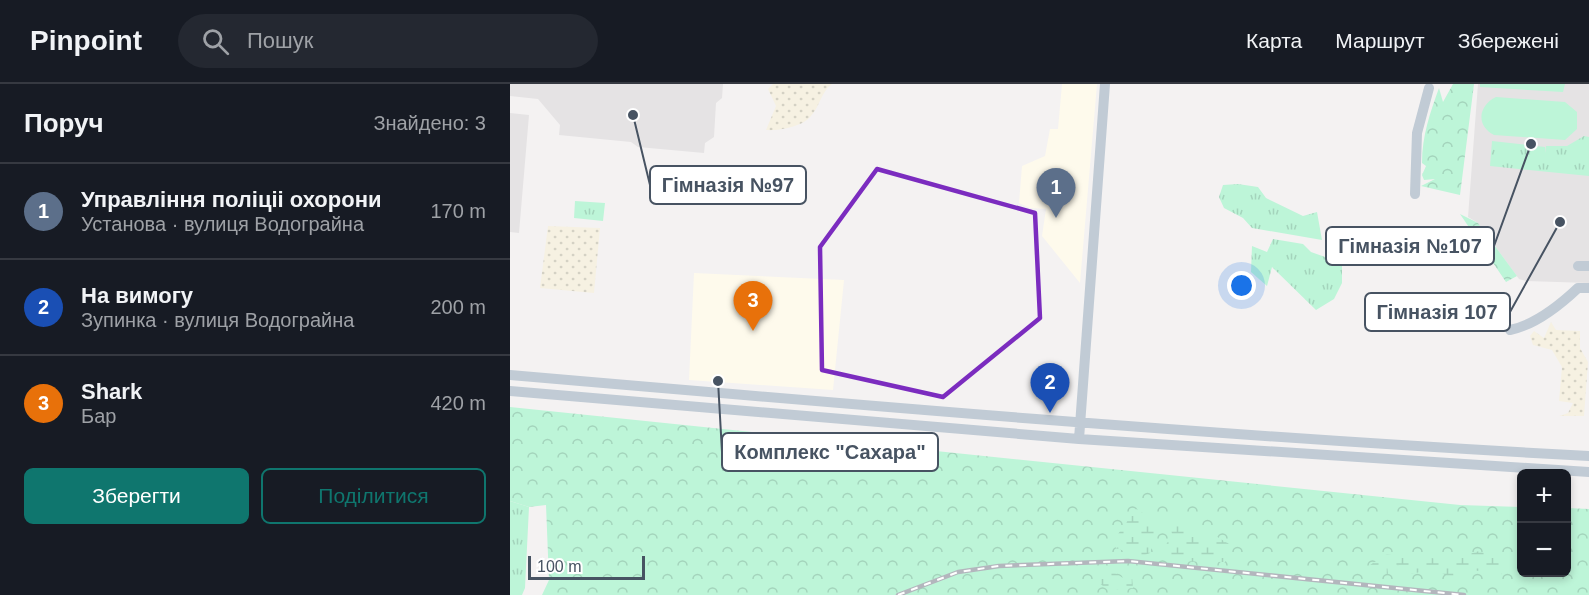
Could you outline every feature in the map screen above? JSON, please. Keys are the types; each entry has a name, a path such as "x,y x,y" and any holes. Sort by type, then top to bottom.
{"street":[{"path":"1079,439 1105,84"},
{"path":"1415,194 1417,133 1429,87"},
{"path":"1510,330 1526,326 1567,299 1578,288 1589,288"},
{"path":"510,375 1080,422 1396,445 1589,456"},
{"path":"510,391 1079,439 1589,472"}],"highlighted area":[{"path":"877,169 1035,213 1040,318 943,397 822,370 820,247"}],"shaded area":[{"path":"510,84 723,84 722,98 716,103 714,137 705,143 704,153 638,147 631,142 559,135 560,125 538,99 510,96"},
{"path":"1062,84 1097,84 1080,283 1042,236 1046,209 1030,208 1019,203 1022,166 1045,156 1050,129 1058,129"},
{"path":"1478,84 1589,84 1589,283 1519,279 1478,223 1468,217"},
{"path":"510,113 529,115 519,233 510,232"},
{"path":"694,273 844,280 833,390 689,380"}],"green space":[{"path":"1453,84 1474,84 1460,195 1421,186 1435,179 1424,180 1422,175 1426,166 1422,163 1422,153 1430,116 1439,88 1443,102"},
{"path":"1480,84 1565,84 1563,92 1480,87"},
{"path":"1496,97 1565,102 1577,112 1577,129 1565,140 1494,135 1484,126 1482,115 1486,105"},
{"path":"1584,136 1589,137 1589,176 1490,166 1492,141 1545,147 1545,153 1546,146 1567,146"},
{"path":"1238,184 1258,187 1266,198 1303,216 1317,212 1322,240 1252,228 1243,218 1224,208 1219,197 1223,185"},
{"path":"575,201 605,203 603,221 574,218"},
{"path":"1460,214 1478,223 1517,276 1506,282"},
{"path":"1273,239 1303,244 1311,252 1342,263 1342,283 1334,299 1316,310 1272,267 1267,286 1251,272 1252,246 1267,252"},
{"path":"510,407 1460,505 1517,507 1517,577 1571,577 1571,508 1589,509 1589,595 542,595 549,580 546,505 529,507 510,501"},
{"path":"510,501 529,507 525,588 522,595 510,595"},
{"path":"1136,509 1154,519 1158,528 1150,553 1140,557 1116,548 1113,541"},
{"path":"1175,515 1201,535 1213,535 1230,544 1225,562 1171,561 1162,552 1172,534 1170,528"},
{"path":"1479,551 1504,560 1502,574 1491,577 1479,571 1453,568 1454,581 1439,571 1442,568 1410,574 1402,566 1387,565 1388,574 1367,567 1387,554 1446,561"},
{"path":"1112,571 1123,578 1132,577 1133,588 1108,590 1098,582 1101,573"}],"sand":[{"path":"773,84 832,84 807,120 790,127 766,130 776,106 768,89"},
{"path":"548,226 600,228 594,293 540,288"},
{"path":"1551,322 1556,330 1580,331 1580,348 1588,362 1584,416 1559,416 1568,413 1573,403 1559,401 1562,367 1552,350 1533,345 1530,336 1534,331 1544,338"}],"railway":[{"path":"898,595 958,572 999,566 1128,561 1464,595"}],"place":[{"name":"Гімназія №97","path":"633,115"},
{"name":"Гімназія №107","path":"1531,144"},
{"name":"Управлiння полiцii охорони","path":"1056,218"},
{"name":"Гімназія 107","path":"1560,222"},
{"name":"Shark","path":"753,331"},
{"name":"Комплекс \"Сахара\"","path":"718,381"},
{"name":"На вимогу","path":"1050,413"}]}
